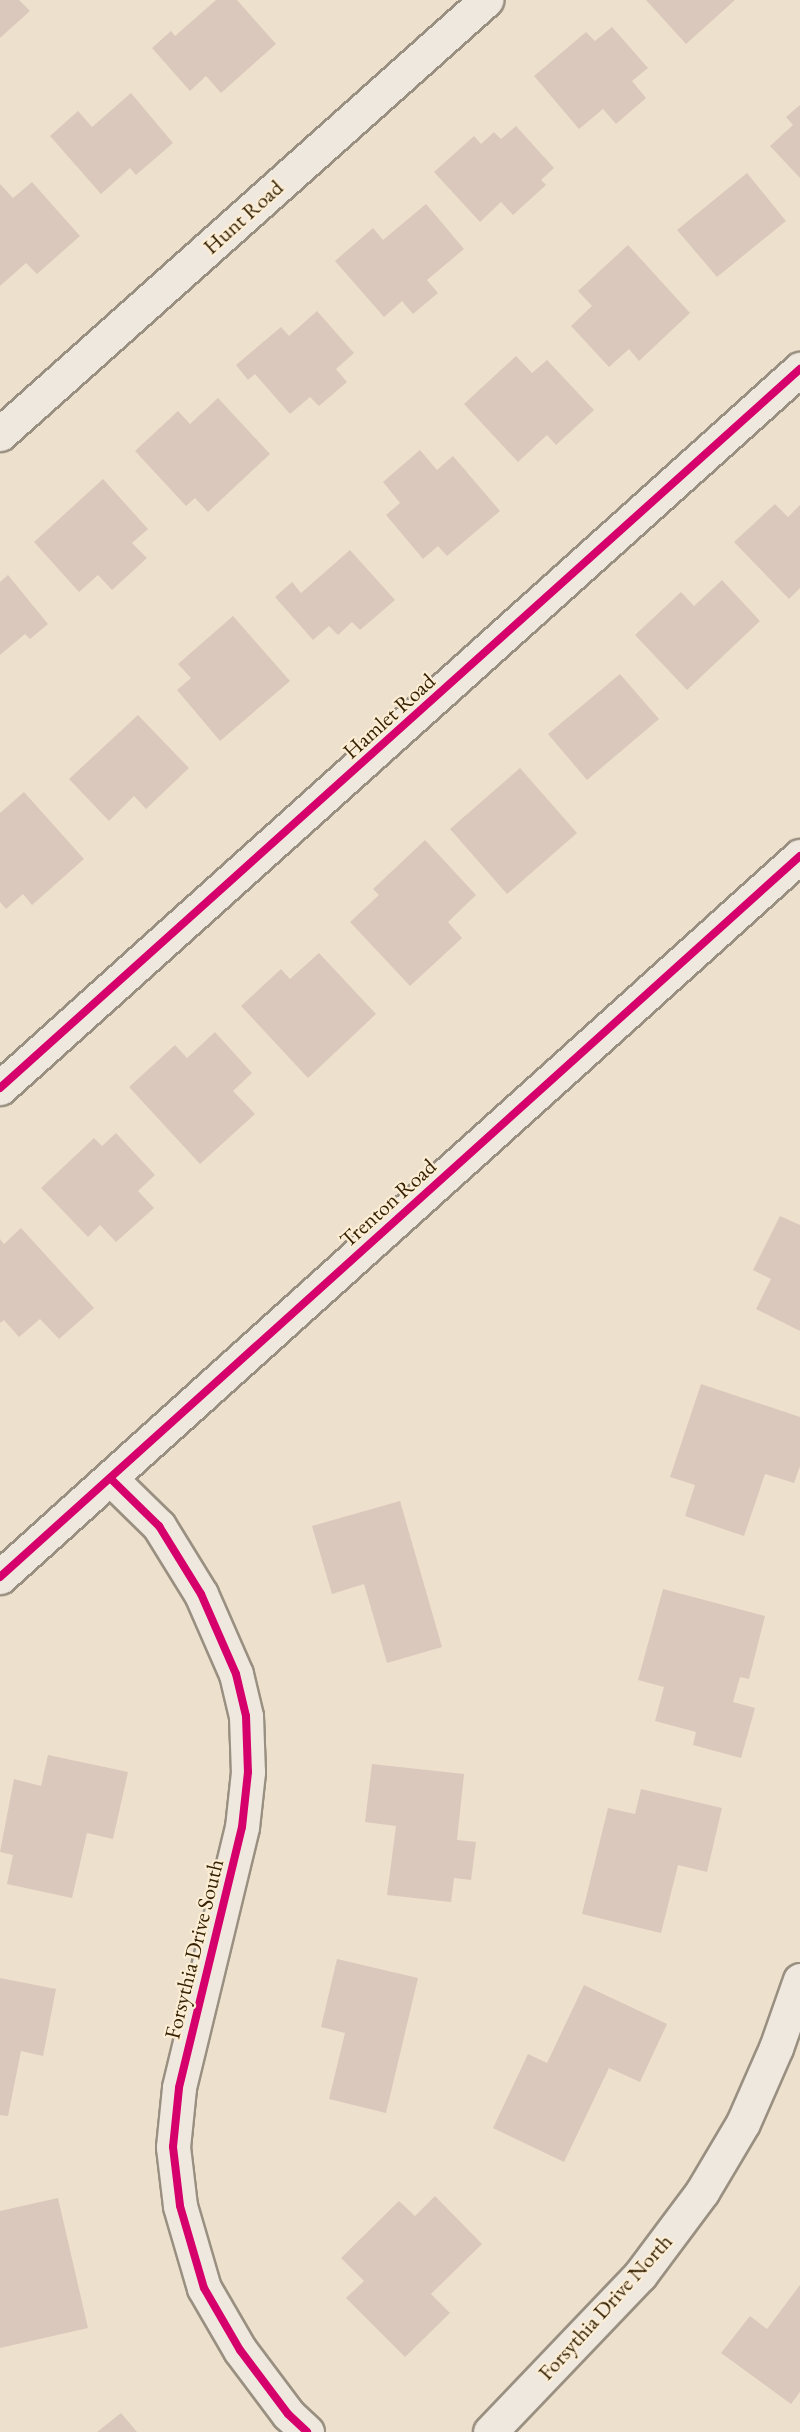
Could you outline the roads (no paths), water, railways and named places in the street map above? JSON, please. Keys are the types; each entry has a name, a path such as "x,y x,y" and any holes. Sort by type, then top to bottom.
{"street":[{"name":"Hunt Road","path":"0,434 486,0"},
{"name":"Hamlet Road","path":"0,1088 800,369"},
{"name":"Trenton Road","path":"0,1577 800,856"},
{"name":"Forsythia Drive South","path":"110,1478 159,1526 201,1594 236,1674 246,1716 248,1772 242,1827 179,2088 173,2147 180,2206 204,2288 240,2350 288,2414 307,2432"},
{"name":"Forsythia Drive North","path":"490,2432 640,2275 702,2192 742,2124 776,2048 800,1980"}]}
